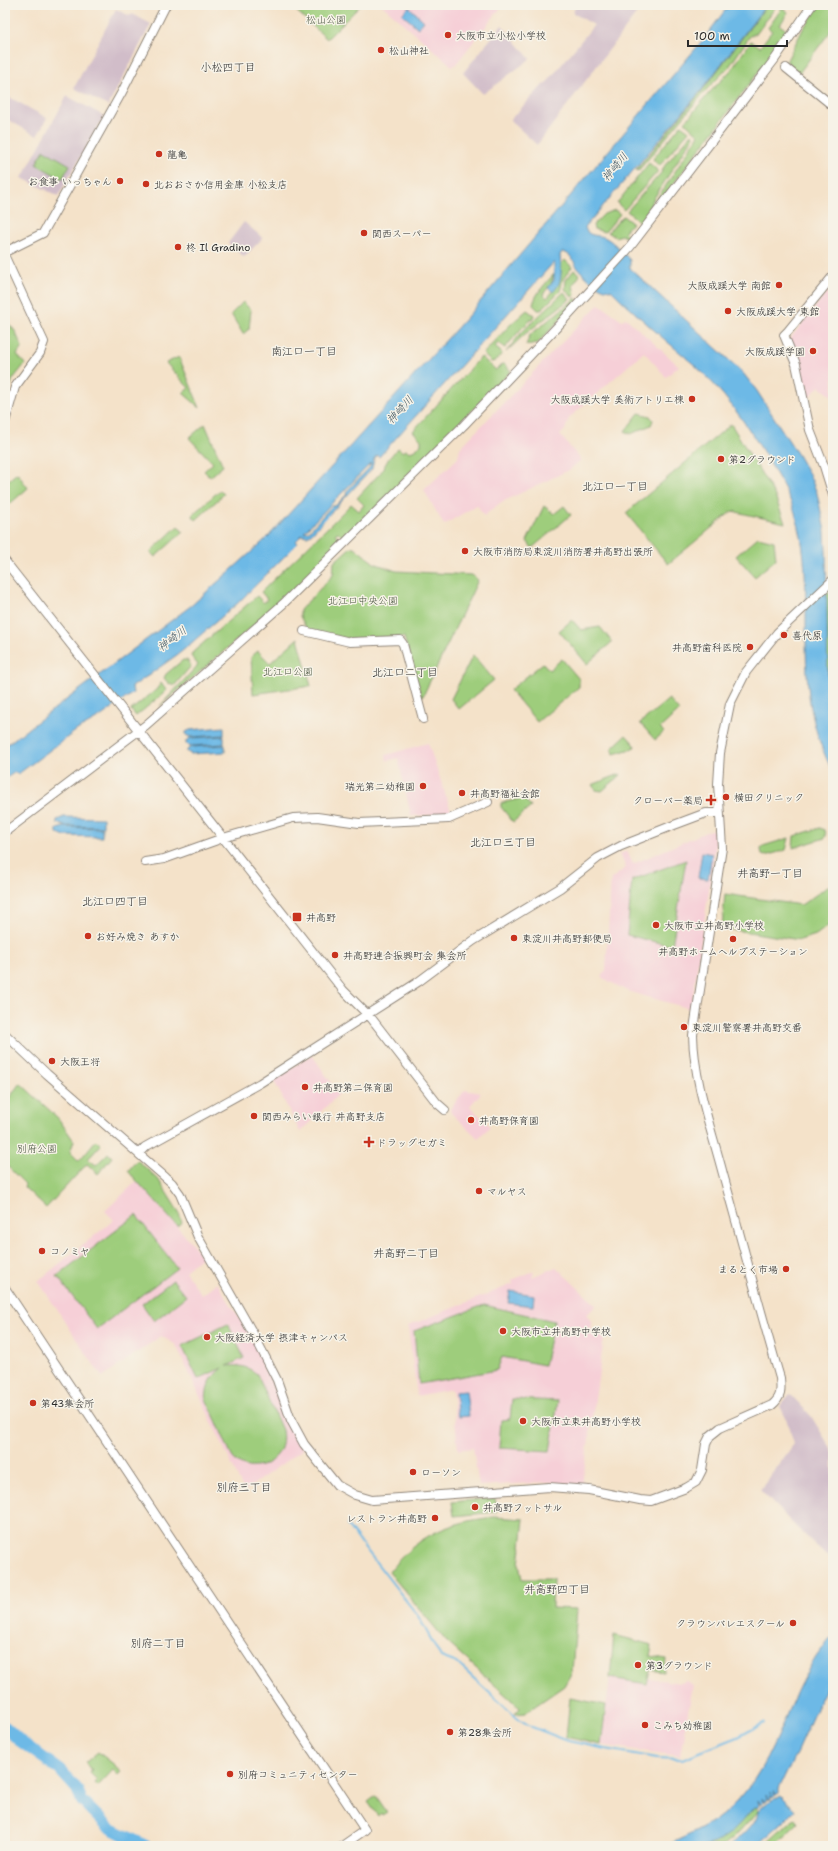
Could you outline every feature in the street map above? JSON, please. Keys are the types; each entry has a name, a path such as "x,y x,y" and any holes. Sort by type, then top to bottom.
{"street":[{"path":"5,252 43,233 122,92 166,5"},
{"path":"5,832 136,728 283,604 353,537 464,425 557,328 625,253 775,59 812,5"},
{"path":"786,68 833,106"},
{"path":"5,257 44,342 40,353 15,387 5,422"},
{"path":"833,276 784,335 796,364 810,430 833,495"},
{"path":"6,562 81,660 222,838 291,921 344,990 372,1019 444,1110"},
{"path":"5,1034 42,1069 167,1178 180,1194 198,1238 255,1337 277,1380 291,1420 304,1444 338,1485 355,1495 372,1500 549,1487 588,1490 651,1501 686,1488 696,1482 702,1470 706,1444 710,1436 720,1428 772,1405 778,1400 781,1392 780,1378 714,1143 694,1056 693,1035 722,848 718,784 720,753 730,704 746,672 777,633 831,581"},
{"path":"304,631 350,642 400,640 403,644 423,719"},
{"path":"146,862 164,859 222,838 293,818 316,817 359,823 449,819 488,802"},
{"path":"139,1153 145,1147 260,1083 418,982 473,941 560,888 598,858 621,846 706,813 719,813"},
{"path":"5,1288 365,1830 342,1846"}],"shaded area":[{"name":"大阪市立小松小学校","path":"382,5 503,5 455,65 452,66"},
{"path":"576,5 643,5 537,145 510,120 544,84 545,85 594,25 573,13"},
{"path":"116,9 130,16 132,14 151,24 108,106 74,88"},
{"path":"502,25 530,59 483,94 463,73"},
{"path":"67,96 104,116 58,196 22,178"},
{"path":"9,97 47,118 37,136 5,118 5,103"},
{"path":"244,222 263,238 244,257 228,243"},
{"name":"大阪成蹊学園","path":"833,285 833,397 819,386 808,399 806,397 789,340"},
{"path":"599,304 622,320 626,318 679,366 666,377 644,352 569,418 565,430 560,435 581,460 569,470 500,503 484,516 477,505 444,525 424,490 458,458 460,448"},
{"name":"瑞光第二幼稚園","path":"428,743 451,811 450,814 411,816 398,758 387,761 386,755"},
{"name":"大阪市立井高野小学校","path":"713,829 716,843 691,1009 627,991 601,977 606,970 611,879 626,868 620,854 627,851 633,864"},
{"name":"井高野第二保育園","path":"312,1055 339,1094 300,1132 273,1079"},
{"name":"井高野保育園","path":"465,1090 481,1093 470,1106 490,1127 478,1138 451,1113 450,1109"},
{"name":"大阪経済大学 摂津キャンパス","path":"137,1181 203,1256 185,1271 202,1295 217,1283 252,1338 273,1382 288,1422 303,1449 244,1491 176,1345 161,1336 102,1377 38,1281 114,1220 105,1211"},
{"path":"556,1267 596,1305 587,1315 592,1321 590,1329 605,1332 582,1485 548,1482 479,1486 473,1448 458,1450 452,1389 417,1396 408,1326 513,1284 512,1280 534,1271 532,1277"},
{"path":"790,1394 811,1416 833,1452 833,1561 795,1526 760,1490 794,1444 786,1418 780,1406"},
{"name":"こみち幼稚園","path":"610,1678 647,1684 648,1678 681,1683 686,1681 693,1685 680,1756 601,1745"}],"green space":[{"name":"松山公園","path":"290,5 361,5 327,39"},
{"path":"767,5 777,5 757,33 750,36 729,67 707,89 638,171 636,170 702,91"},
{"path":"819,5 833,5 833,28 799,73 787,63 787,60 803,29"},
{"path":"782,8 788,12 780,25 789,32 645,221 657,199 699,135 685,122 732,69 751,41 760,47 772,31 768,28"},
{"path":"681,125 689,131 659,166 653,159"},
{"path":"692,134 693,137 654,198 641,223 627,211 661,173 665,165"},
{"path":"44,150 70,165 62,179 36,164"},
{"path":"649,163 658,171 624,210 617,203"},
{"path":"615,210 620,214 605,232 594,229 593,225 604,214"},
{"path":"623,216 632,223 624,232 630,238 629,239 622,235 615,237 608,232"},
{"path":"565,260 572,267 563,279 560,291 541,310 538,310 533,305 536,297 554,274 551,284 543,294 547,298 554,291 560,279 561,264"},
{"path":"574,270 580,275 573,285 575,295 572,297 565,289 566,280"},
{"path":"564,292 570,299 525,334 506,352 522,332"},
{"path":"576,298 577,301 538,343 526,345 530,335"},
{"path":"243,302 251,310 249,329 243,334 231,314"},
{"path":"527,310 534,315 533,318 521,329 505,348 498,343 495,347 502,353 496,361 491,362 483,354 510,325"},
{"path":"5,319 15,331 22,347 17,355 25,364 13,379 7,395 5,395"},
{"path":"179,357 200,408 183,393 189,388 166,363"},
{"path":"481,357 496,370 503,363 511,371 345,539 338,532 335,534 342,541 281,602 160,706 198,665 191,656 193,652 257,596 264,603 267,599 261,592 351,504 359,511 364,505 357,498 381,472 389,458 398,448 403,452 406,450 410,452 421,445 421,440 413,431"},
{"path":"639,413 650,416 653,420 651,425 631,434 625,431"},
{"path":"205,424 223,466 210,477 204,471 213,463 189,438"},
{"name":"第2グラウンド","path":"731,424 774,494 785,523 732,511 668,564 626,513"},
{"path":"17,473 28,488 5,508 5,483"},
{"path":"220,490 224,494 196,520 192,515"},
{"path":"544,506 554,514 564,506 571,515 532,548 527,541"},
{"path":"178,526 183,532 155,557 150,552"},
{"path":"758,537 774,541 776,559 755,577 736,556"},
{"name":"北江口中央公園","path":"351,547 354,547 374,563 396,571 472,575 478,580 423,696 421,696 404,637 350,639 307,630 300,616 300,610 333,575 334,562"},
{"path":"833,590 833,715 828,688 826,595"},
{"path":"572,620 581,630 600,627 612,642 587,664 559,631"},
{"name":"北江口公園","path":"298,638 311,686 253,694 251,657 258,651 270,663"},
{"path":"473,655 494,680 459,709 451,699"},
{"path":"562,659 579,679 579,687 537,722 510,690 543,663 549,670"},
{"path":"183,660 187,660 191,666 174,686 170,683 169,684 164,678 166,674"},
{"path":"161,683 166,690 164,693 136,716 131,710 156,690"},
{"path":"669,699 679,711 660,728 664,732 655,740 640,723"},
{"path":"626,735 635,745 634,748 614,754 612,748"},
{"path":"620,774 621,775 602,791 596,790 592,785"},
{"path":"524,798 531,807 513,822 501,807 501,803"},
{"path":"820,828 825,830 825,838 793,848 794,836"},
{"path":"789,838 786,850 765,856 762,855 761,849 763,846"},
{"path":"686,860 672,946 627,935 632,880"},
{"path":"833,883 833,922 816,935 800,940 722,928 725,894 801,905"},
{"name":"別府公園","path":"20,1083 58,1118 74,1141 70,1152 79,1161 96,1140 101,1145 88,1159 96,1165 108,1153 112,1157 98,1174 87,1164 46,1208 24,1187 25,1184 5,1164 5,1103"},
{"path":"137,1160 158,1179 178,1211 182,1222 177,1226 128,1171"},
{"path":"136,1215 177,1268 97,1329 57,1276"},
{"path":"173,1280 186,1296 154,1321 142,1304"},
{"path":"484,1305 554,1321 544,1365 502,1357 497,1370 419,1384 414,1331"},
{"path":"228,1324 244,1358 227,1366 243,1367 250,1369 257,1374 282,1430 283,1439 278,1454 268,1463 257,1467 247,1467 237,1462 233,1458 206,1399 210,1382 222,1368 198,1379 182,1346"},
{"path":"512,1399 558,1401 550,1451 499,1448 501,1420 510,1419"},
{"name":"井高野フットサル","path":"495,1498 497,1512 454,1516 452,1502"},
{"path":"494,1517 524,1519 519,1565 522,1579 553,1579 552,1608 577,1609 572,1672 564,1686 525,1713 515,1714 520,1708 446,1641 389,1572 411,1548 435,1532 463,1522"},
{"name":"第3グラウンド","path":"614,1635 652,1645 650,1656 666,1659 664,1672 650,1670 647,1684 610,1678"},
{"path":"570,1698 606,1705 601,1745 566,1737"},
{"path":"98,1752 116,1766 115,1767 121,1772 118,1775 113,1770 98,1786 95,1784 97,1780 90,1773 92,1770 85,1763"},
{"path":"376,1796 387,1812 382,1815 381,1813 378,1816 368,1802"},
{"path":"755,1806 758,1810 757,1812 734,1837 724,1845 705,1846 727,1834"},
{"path":"795,1819 798,1823 774,1846 767,1842 779,1831"}],"water":[{"name":"神崎川","path":"729,5 766,5 701,91 585,227 588,233 606,238 616,245 630,260 630,268 743,373 757,391 809,474 817,493 825,531 828,688 833,715 833,772 822,747 814,722 809,698 803,553 795,512 785,490 748,428 732,406 705,375 630,309 611,290 602,288 588,279 580,271 570,256 562,252 560,255 561,270 559,284 553,292 548,288 554,280 554,262 379,457 377,455 374,459 372,469 311,534 307,536 302,535 296,541 298,543 238,603 181,652 132,687 133,693 100,717 77,730 18,774 15,772 5,779 5,746 192,605 267,538 467,317 703,40","holes":["371,463 370,467 335,506 332,506 309,531 304,532"]},
{"path":"409,7 424,21 418,28 402,14"},
{"path":"224,727 224,735 190,737 186,735 186,732 190,730"},
{"path":"224,736 224,744 191,746 186,744 186,741 190,738"},
{"path":"225,745 225,752 191,754 187,752 187,750 191,747"},
{"path":"64,817 103,818 103,827 64,826 57,823 57,820"},
{"path":"64,827 102,828 102,837 65,836 57,833 57,829"},
{"path":"702,852 712,854 708,879 698,878"},
{"path":"510,1291 534,1295 533,1306 508,1303"},
{"path":"466,1391 469,1416 458,1417 455,1392"},
{"path":"833,1636 833,1676 819,1702 797,1751 798,1752 794,1757 779,1789 779,1793 776,1795 774,1790 775,1796 772,1798 770,1792 771,1799 768,1800 766,1795 767,1801 765,1803 762,1798 763,1804 761,1805 758,1800 759,1806 757,1808 755,1806 734,1830 715,1843 697,1847 666,1846 714,1821 729,1809 747,1790 761,1769 773,1746 804,1677 817,1656"},
{"path":"781,1795 795,1810 781,1824 756,1846 729,1846 743,1835 755,1820 758,1810"}],"waterway":[{"path":"347,1525 418,1616 441,1657 457,1663 517,1718 532,1727 568,1741 657,1758 682,1759 738,1737 764,1723"},
{"path":"5,1727 20,1741 60,1770 77,1789 82,1801 108,1827 146,1846"}],"place":[{"name":"大阪市立小松小学校","path":"448,35"},
{"name":"松山神社","path":"381,50"},
{"name":"龍亀","path":"159,154"},
{"name":"お食事 いっちゃん","path":"120,181"},
{"name":"北おおさか信用金庫 小松支店","path":"146,184"},
{"name":"関西スーパー","path":"364,233"},
{"name":"柊 Il Gradino","path":"178,247"},
{"name":"大阪成蹊大学 南館","path":"779,285"},
{"name":"大阪成蹊大学 東館","path":"728,311"},
{"name":"大阪成蹊学園","path":"813,351"},
{"name":"大阪成蹊大学 美術アトリエ棟","path":"692,399"},
{"name":"第2グラウンド","path":"721,459"},
{"name":"大阪市消防局東淀川消防署井高野出張所","path":"465,551"},
{"name":"喜代原","path":"784,635"},
{"name":"井高野歯科医院","path":"750,647"},
{"name":"瑞光第二幼稚園","path":"423,786"},
{"name":"井高野福祉会館","path":"462,793"},
{"name":"横田クリニック","path":"726,797"},
{"name":"クローバー薬局","path":"711,800"},
{"name":"井高野","path":"297,917"},
{"name":"大阪市立井高野小学校","path":"656,925"},
{"name":"お好み焼き あすか","path":"88,936"},
{"name":"東淀川井高野郵便局","path":"514,938"},
{"name":"井高野ホームヘルプステーション","path":"733,939"},
{"name":"井高野連合振興町会 集会所","path":"335,955"},
{"name":"東淀川警察署井高野交番","path":"684,1027"},
{"name":"大阪王将","path":"52,1061"},
{"name":"井高野第二保育園","path":"305,1087"},
{"name":"関西みらい銀行 井高野支店","path":"254,1116"},
{"name":"井高野保育園","path":"471,1120"},
{"name":"ドラッグセガミ","path":"369,1142"},
{"name":"マルヤス","path":"479,1191"},
{"name":"コノミヤ","path":"42,1251"},
{"name":"まるとく市場","path":"786,1269"},
{"name":"大阪市立井高野中学校","path":"503,1331"},
{"name":"大阪経済大学 摂津キャンパス","path":"207,1337"},
{"name":"第43集会所","path":"33,1403"},
{"name":"大阪市立東井高野小学校","path":"523,1421"},
{"name":"ローソン","path":"413,1472"},
{"name":"井高野フットサル","path":"475,1507"},
{"name":"レストラン井高野","path":"435,1518"},
{"name":"クラウンバレエスクール","path":"793,1623"},
{"name":"第3グラウンド","path":"638,1665"},
{"name":"こみち幼稚園","path":"645,1725"},
{"name":"第28集会所","path":"450,1732"},
{"name":"別府コミュニティセンター","path":"230,1774"}],"district":[{"name":"小松四丁目","path":"228,67"},
{"name":"南江口一丁目","path":"304,351"},
{"name":"北江口一丁目","path":"615,486"},
{"name":"北江口二丁目","path":"405,672"},
{"name":"北江口三丁目","path":"503,842"},
{"name":"井高野一丁目","path":"770,873"},
{"name":"北江口四丁目","path":"115,901"},
{"name":"井高野二丁目","path":"406,1253"},
{"name":"別府三丁目","path":"244,1487"},
{"name":"井高野四丁目","path":"557,1589"},
{"name":"別府二丁目","path":"158,1643"}]}
